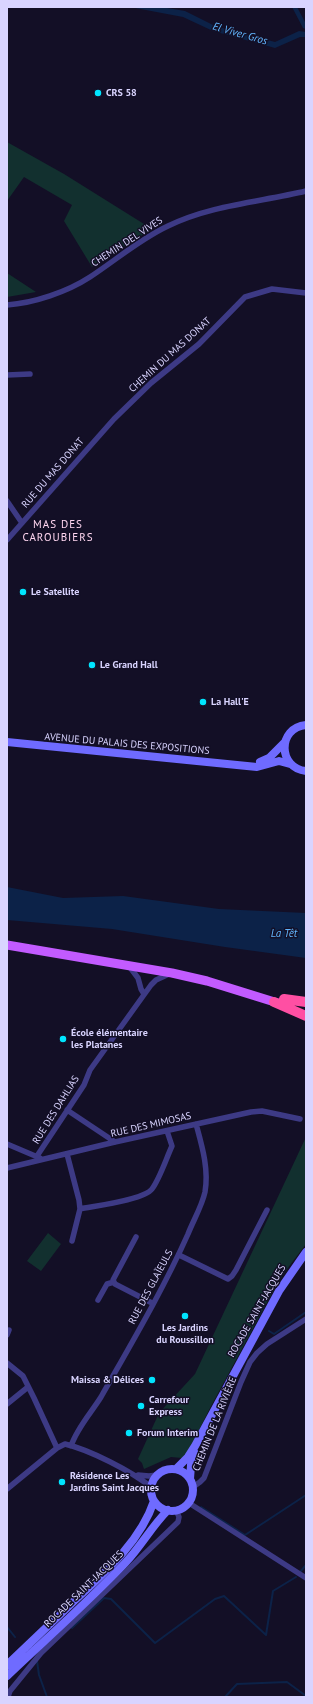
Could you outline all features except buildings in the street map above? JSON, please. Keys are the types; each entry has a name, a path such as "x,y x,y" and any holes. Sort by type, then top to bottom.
{"highway":[{"path":"284,999 306,1002"},
{"path":"274,1002 306,1016"}],"main road":[{"name":"AVENUE DU PALAIS DES EXPOSITIONS","path":"246,765 257,763 269,758 284,743 294,728 306,725"},
{"name":"AVENUE DU PALAIS DES EXPOSITIONS","path":"7,742 257,767 279,761 290,764"},
{"path":"284,743 286,758 290,764 296,769 305,772"},
{"path":"7,946 172,973 207,981 274,1002 306,1010"},
{"path":"85,958 124,961 208,976 306,1005"},
{"name":"ROCADE SAINT-JACQUES","path":"195,1446 288,1275 306,1252"},
{"path":"176,1469 188,1457 195,1446"},
{"path":"192,1483 182,1471 169,1469 157,1475 151,1487 151,1494 154,1501 163,1509 172,1510 189,1503 193,1493 191,1465 195,1446"},
{"name":"ROCADE SAINT-JACQUES","path":"7,1666 123,1553 149,1515 154,1501"},
{"name":"ROCADE SAINT-JACQUES","path":"7,1676 130,1557 158,1520 172,1510"},
{"path":"7,1657 44,1630"},
{"path":"7,1681 43,1642"}],"street":[{"name":"CHEMIN DEL VIVES","path":"7,305 19,304 49,297 88,278 145,239 167,226 189,216 220,208 306,191"},
{"name":"CHEMIN DU MAS DONAT","path":"114,419 151,383 199,344 246,297 272,288 306,293"},
{"path":"7,375 30,374"},
{"name":"RUE DU MAS DONAT","path":"7,540 114,419"},
{"path":"7,501 22,523"},
{"path":"129,966 138,978 144,994"},
{"name":"RUE DES DAHLIAS","path":"37,1156 84,1085 90,1070 144,994 156,980 166,974 172,973"},
{"path":"67,1110 115,1142"},
{"name":"RUE DES MIMOSAS","path":"7,1168 220,1118 262,1111 300,1119"},
{"name":"RUE DES GLAÏEULS","path":"71,1446 75,1433 93,1410 178,1255 204,1194 206,1178 204,1157 196,1124"},
{"path":"80,1209 122,1201 143,1195 151,1190 172,1146 167,1131"},
{"path":"7,1144 37,1156 43,1160"},
{"path":"67,1154 80,1209 72,1240"},
{"path":"178,1255 228,1279 236,1270 267,1210"},
{"path":"114,1282 136,1238"},
{"path":"98,1300 107,1284 114,1282"},
{"path":"114,1282 115,1284 152,1303"},
{"name":"CHEMIN DE LA RIVIÈRE","path":"192,1483 200,1482 204,1478 250,1362 267,1344 306,1319"},
{"path":"7,1363 22,1376 57,1448"},
{"path":"7,1404 28,1387"},
{"path":"7,1490 57,1448 64,1444 132,1473 143,1476 157,1475"},
{"path":"132,1473 151,1487"},
{"path":"189,1503 306,1578"},
{"path":"8,1697 10,1690 42,1653 178,1522 179,1517 172,1510"}],"green space":[{"path":"7,142 64,174 152,229 92,267 64,221 72,205 24,177 7,201"},
{"path":"7,273 36,292 7,297"},
{"path":"306,1137 306,1244 284,1273 270,1297 188,1452 182,1458 171,1457 144,1469 142,1463 138,1459 159,1413 195,1374"},
{"path":"48,1233 61,1244 41,1271 27,1261"}],"water":[{"name":"El Viver Gros","path":"130,7 161,7 185,11 215,26 275,42 299,31 306,32 306,37 300,37 275,48 213,31 183,17"},
{"path":"292,7 297,7 306,24 306,29 303,28"},
{"name":"La Têt","path":"7,887 63,898 123,896 219,909 306,913 306,958 112,929 7,920"}],"waterway":[{"path":"269,1331 274,1334 306,1312"},
{"path":"201,1507 245,1535 306,1495"},
{"path":"300,1572 306,1565"},
{"path":"72,1628 104,1598 111,1599 155,1643 215,1599 224,1596 266,1635 273,1591 296,1577"},
{"path":"7,1627 15,1637"},
{"path":"37,1661 39,1675 47,1697"},
{"path":"225,1697 237,1684 287,1682 306,1696"}],"place":[{"name":"CRS 58","path":"98,93"},
{"name":"Le Satellite","path":"23,592"},
{"name":"Le Grand Hall","path":"92,665"},
{"name":"La Hall'E","path":"203,702"},
{"name":"École élémentaire les Platanes","path":"63,1039"},
{"name":"Les Jardins du Roussillon","path":"185,1316"},
{"name":"Maissa & Délices","path":"152,1380"},
{"name":"Carrefour Express","path":"141,1406"},
{"name":"Forum Interim","path":"129,1433"},
{"name":"Résidence Les Jardins Saint Jacques","path":"62,1482"}],"district":[{"name":"MAS DES CAROUBIERS","path":"58,531"}]}
